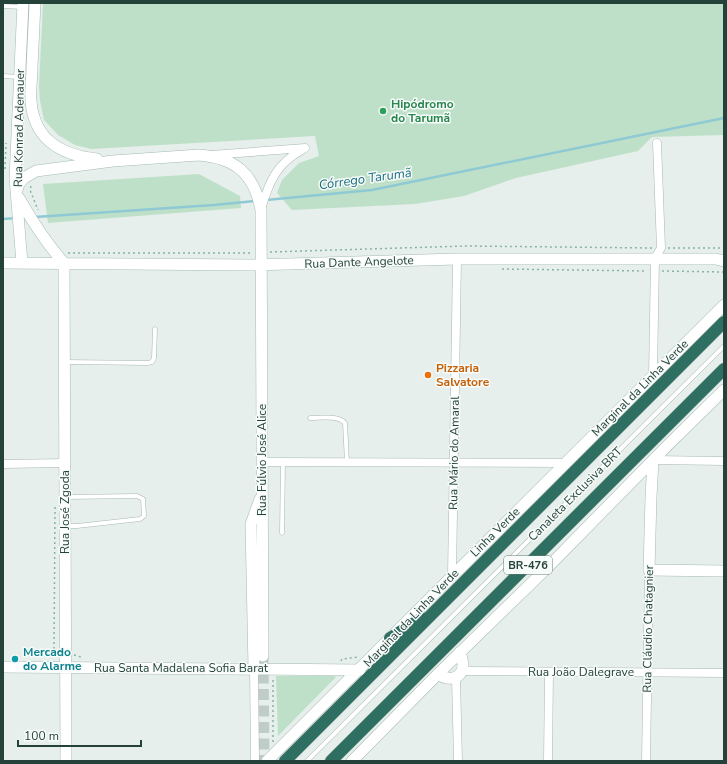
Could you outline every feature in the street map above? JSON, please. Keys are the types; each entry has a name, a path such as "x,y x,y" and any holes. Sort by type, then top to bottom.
{"highway":[{"name":"Linha Verde","path":"285,761 724,322"},
{"name":"BR-476","path":"331,761 724,369"},
{"path":"390,638 440,607"}],"main road":[{"name":"Rua Konrad Adenauer","path":"35,3 31,99 34,118 37,125 43,135 59,149 84,158 113,161"},
{"name":"Rua Konrad Adenauer","path":"23,5 15,166 17,192 22,209 64,263"},
{"name":"Rua Fúlvio José Alice","path":"113,161 199,155 221,159 238,167 251,180 262,195 263,656"},
{"path":"17,192 19,184 24,178 36,171 113,161"},
{"path":"22,209 20,226 22,263"},
{"name":"Rua Dante Angelote","path":"3,263 262,264 654,253 721,259"},
{"name":"Rua José Zgoda","path":"64,263 66,761"},
{"name":"Marginal da Linha Verde","path":"267,761 360,670 452,575 724,304"},
{"path":"352,761 724,390"},
{"name":"Rua Cláudio Chatagnier","path":"649,570 653,460"},
{"path":"635,480 644,484 651,496"},
{"path":"254,669 251,524 262,493"},
{"path":"262,493 268,510 270,522 272,672"},
{"path":"649,570 724,571"},
{"path":"438,674 446,678 459,674 463,665 460,652"},
{"name":"Rua Santa Madalena Sofia Barat","path":"3,667 254,669 272,672 360,670"}],"street":[{"path":"653,376 654,253 661,248 657,143"},
{"path":"199,155 305,148 279,167 262,195"},
{"name":"Rua Mário do Amaral","path":"452,575 458,259"},
{"path":"667,446 669,452 677,460"},
{"path":"653,460 724,461"},
{"path":"262,462 565,463"},
{"path":"3,464 65,463"},
{"name":"Rua Cláudio Chatagnier","path":"646,761 649,570"},
{"path":"254,669 255,761"},
{"path":"548,761 549,672"},
{"name":"Rua João Dalegrave","path":"459,674 549,672 724,673"},
{"path":"458,761 459,674"}],"lane":[{"path":"3,6 23,5"},
{"path":"3,76 19,77"},
{"path":"64,362 152,362 154,358 155,329"},
{"name":"Canaleta Exclusiva BRT","path":"307,761 724,346"},
{"path":"310,418 338,418 345,423 347,462"},
{"path":"282,533 283,462"},
{"path":"65,497 137,496 143,499 144,516 140,519 65,526"}],"path":[{"path":"33,182 30,190 37,208"},
{"path":"274,252 466,246 654,253"},
{"path":"669,248 724,248"},
{"path":"82,253 251,253"},
{"path":"498,269 648,270"},
{"path":"664,271 724,272"},
{"path":"54,651 55,502"},
{"path":"272,672 273,748"}],"green space":[{"name":"Hipódromo do Tarumã","path":"43,3 724,3 724,135 652,137 638,151 516,178 464,196 415,204 292,210 277,193 282,180 299,163 319,156 315,136 91,149 75,145 58,135 44,120 40,101 39,86"},
{"path":"199,174 240,196 241,208 48,223 43,184"},
{"path":"276,676 336,677 278,736"}],"waterway":[{"name":"Córrego Tarumã","path":"266,200 372,190 724,118"},
{"name":"Córrego Tarumã","path":"35,217 255,201"},
{"name":"Córrego Tarumã","path":"3,219 16,218"}],"tunnel":[{"path":"263,656 264,761"}],"place":[{"name":"Hipódromo do Tarumã","path":"383,111"},
{"name":"Pizzaria Salvatore","path":"428,375"},
{"name":"Mercado do Alarme","path":"15,659"}]}
